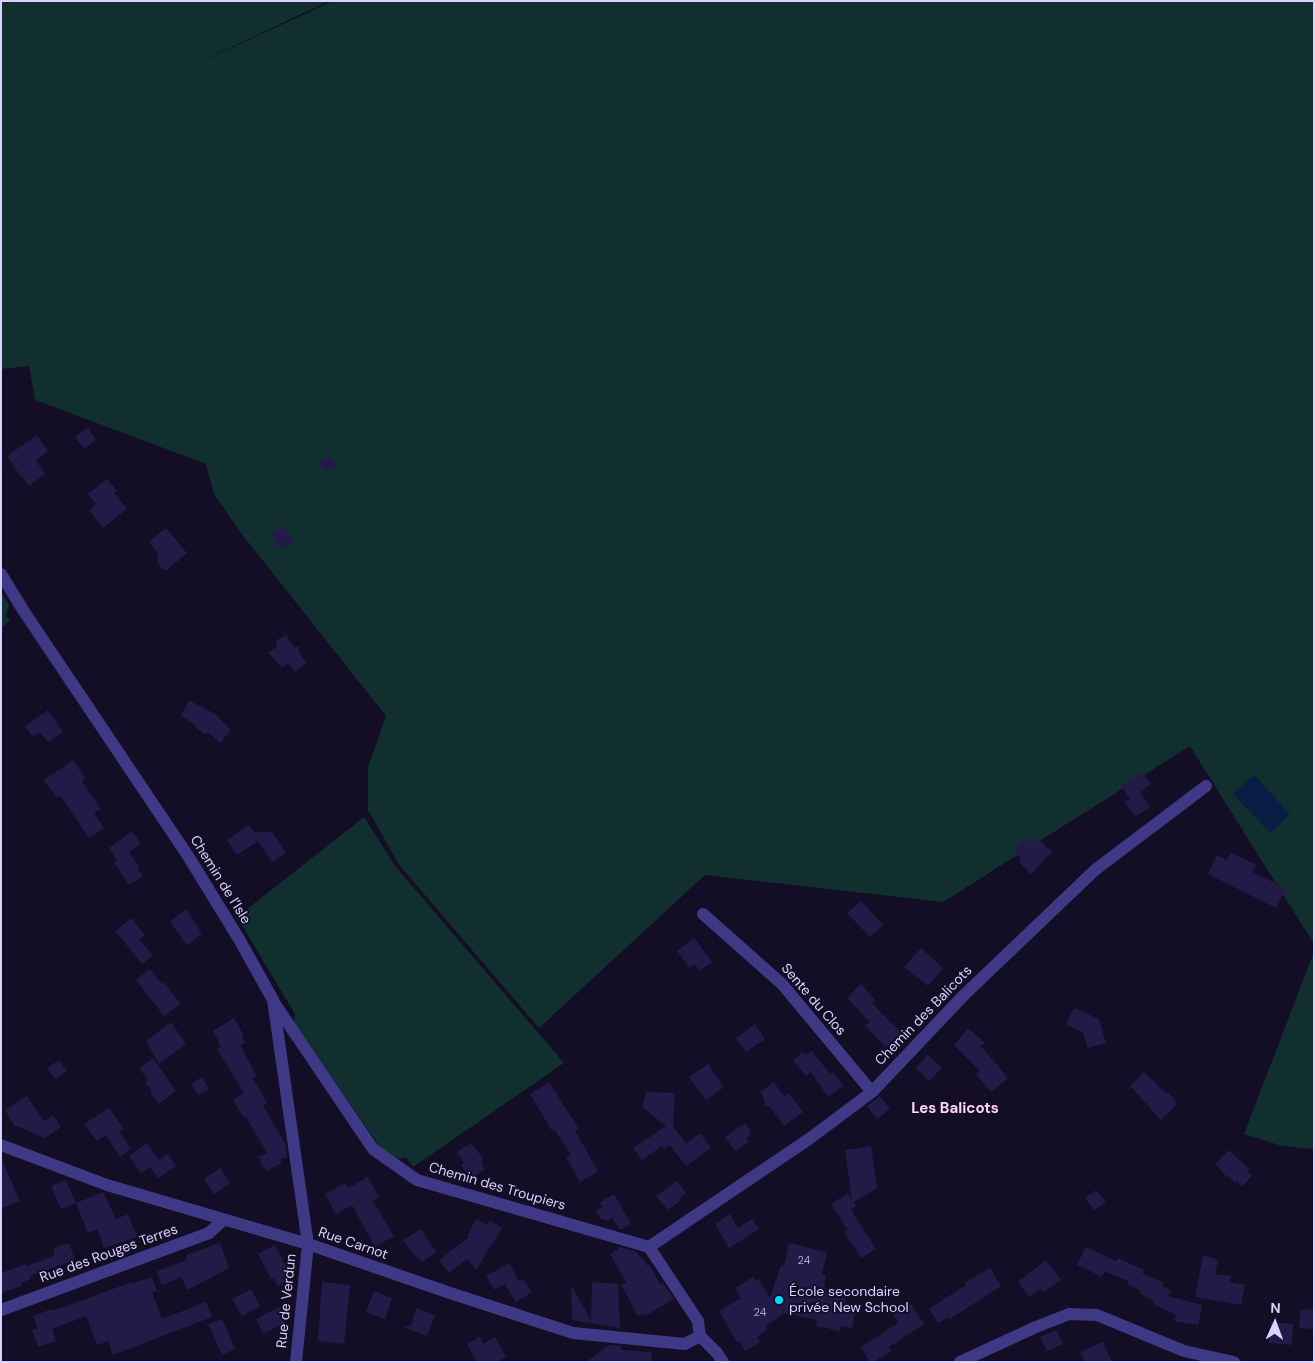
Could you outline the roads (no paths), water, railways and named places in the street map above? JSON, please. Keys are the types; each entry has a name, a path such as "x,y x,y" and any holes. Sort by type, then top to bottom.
{"street":[{"name":"Chemin de l’Isle","path":"1,574 23,610 188,856 239,939 273,1000 308,1244"},
{"name":"Chemin des Balicots","path":"649,1247 809,1139 872,1092 964,995 1095,870 1206,786"},
{"name":"Sente du Clos","path":"703,914 782,984 872,1092"},
{"name":"Chemin des Troupiers","path":"273,1000 373,1149 417,1180 649,1247"},
{"name":"Rue Carnot","path":"1,1145 107,1185 308,1244 450,1293 573,1332 684,1344 700,1336"},
{"name":"Rue des Rouges Terres","path":"1,1310 208,1233 223,1220"},
{"name":"Rue de Verdun","path":"296,1362 308,1244"},
{"path":"649,1247 698,1321 700,1336 723,1362"},
{"path":"960,1362 1069,1314 1097,1315 1184,1351 1234,1362"}],"water":[{"path":"1254,775 1290,814 1270,833 1233,794"}],"place":[{"name":"École secondaire privée New School","path":"779,1300"}],"district":[{"name":"Les Balicots","path":"955,1109"}]}
